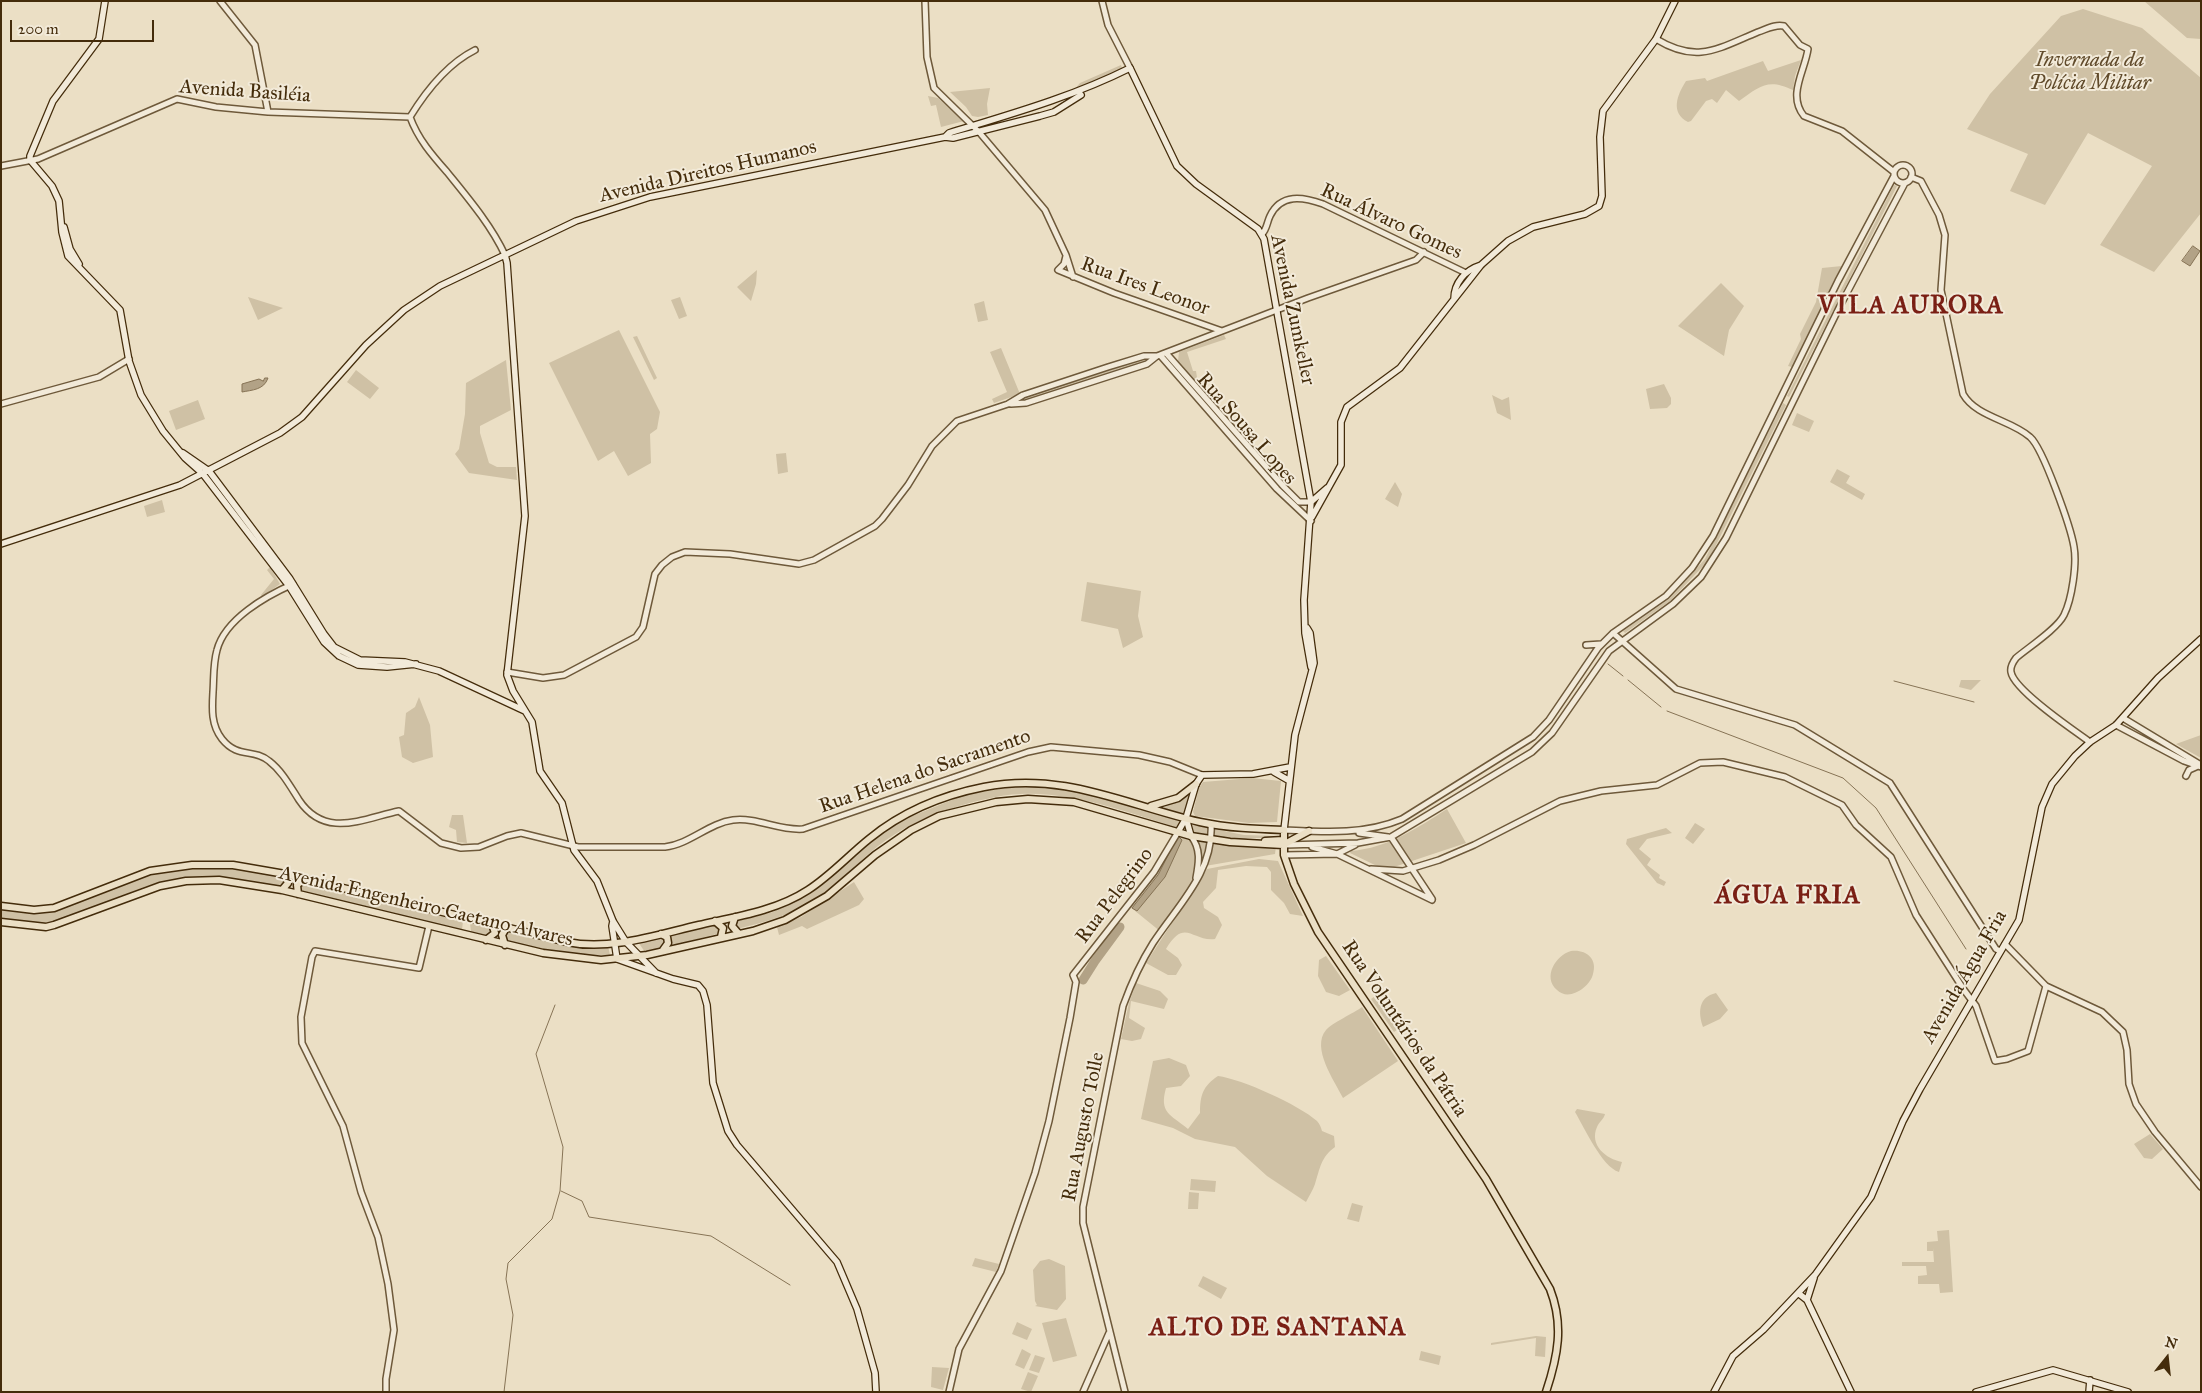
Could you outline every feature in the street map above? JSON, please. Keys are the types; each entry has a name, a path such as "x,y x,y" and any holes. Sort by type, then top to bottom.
{"main road":[{"path":"105,1 99,39 53,101 31,152 30,160 56,194 61,219 76,262 116,304 122,316 128,359 141,395 164,431 185,458 206,472 291,585 324,634 342,652 360,660 405,662 439,671 528,712"},
{"path":"1454,299 1457,286 1466,273 1481,265 1520,233 1533,227 1586,214 1599,206 1602,196 1600,137 1603,111 1656,39 1675,1"},
{"name":"Avenida Direitos Humanos","path":"945,136 950,138 979,132 1054,112 1090,88 1130,68"},
{"name":"Avenida Zumkeller","path":"1130,68 1178,166 1196,184 1262,234 1278,310 1311,502"},
{"name":"Avenida Direitos Humanos","path":"1,544 163,491 206,472 280,433 302,417 366,345 404,310 440,286 576,221 642,200 945,136 949,133 1090,88"},
{"path":"504,255 524,516 507,672 514,693 528,712 534,731 540,771 562,803 576,854 597,881 613,921 626,942 656,972"},
{"path":"1311,519 1342,463 1340,433 1345,410 1355,400 1400,368 1463,290 1474,270"},
{"path":"1457,286 1463,290"},
{"path":"1311,502 1331,485"},
{"name":"Rua Voluntários da Pátria","path":"1311,502 1304,595 1307,628 1310,633 1314,663 1311,667 1288,780 1283,842 1284,855 1294,884 1323,939 1486,1179 1550,1289 1557,1306 1560,1331 1554,1367 1546,1392"},
{"name":"Avenida Água Fria","path":"1714,1392 1733,1356 1763,1330 1815,1275 1834,1251 1870,1197 1903,1121 2020,918 2038,827 2049,791 2062,770 2090,742 2116,725 2158,678 2201,639"},
{"path":"507,701 514,693"},
{"name":"Rua Helena do Sacramento","path":"1202,775 1217,776 1274,772 1290,768"},
{"path":"1274,772 1288,780"},
{"path":"1178,832 1186,818 1196,784 1202,775"},
{"name":"Avenida Engenheiro Caetano Alvares","path":"1,906 34,910 54,908 150,871 174,866 233,865 285,874 577,944 614,943 626,942 735,917 771,907 797,896 820,882 888,825 928,804 972,790 1025,782 1066,785 1211,824 1246,829 1284,830"},
{"path":"1148,807 1169,802 1196,784"},
{"name":"Avenida Engenheiro Caetano Alvares","path":"1,922 46,927 148,890 186,881 219,880 282,890 505,945 572,958 616,959 640,956 753,931 797,915 827,896 875,855 911,830 939,816 979,805 1028,799 1071,801 1191,836 1249,843 1283,842"},
{"path":"1186,818 1191,836"},
{"path":"1283,842 1309,831"},
{"path":"282,890 288,883 285,874"},
{"path":"298,894 297,885 304,879"},
{"path":"735,917 732,926 738,933"},
{"path":"613,921 616,959 698,985 703,991 707,1005 711,1073 728,1132 836,1262 857,1310 875,1373 876,1392"},
{"path":"715,921 724,928 722,937"},
{"path":"486,940 495,933 492,924"},
{"path":"505,945 502,935 506,928"},
{"path":"661,934 667,937 668,943 662,951"},
{"name":"Avenida Água Fria","path":"1807,1300 1815,1275"},
{"path":"1798,1293 1807,1300 1851,1392"},
{"path":"1976,1392 2050,1370 2128,1392"},
{"path":"2089,1392 2090,1380"}],"street":[{"path":"220,1 251,38 256,49 268,112"},
{"path":"925,1 927,58 934,88 979,132 1045,210 1066,254 1073,277"},
{"name":"Avenida Zumkeller","path":"1102,1 1108,25 1130,68"},
{"path":"1656,39 1672,48 1692,54 1718,49 1771,27 1781,25 1808,50 1797,90 1798,104 1804,116 1842,130 1894,174 1898,182 1905,183"},
{"path":"475,50 448,69 423,97 410,117 419,136 492,232 504,255"},
{"name":"Avenida Basiléia","path":"1,166 30,160 105,131 172,100 182,99 216,108 268,112 410,117"},
{"path":"1894,174 1897,168 1904,165 1910,170 1911,177"},
{"name":"Avenida Engenheiro Caetano Alvares","path":"1284,830 1354,831 1382,827 1402,819 1523,745 1549,720 1575,680 1602,644 1613,633 1666,596 1703,553 1894,174"},
{"path":"1283,842 1308,845 1358,844 1391,837 1540,746 1552,733 1602,660 1621,641 1680,598 1701,577 1714,560 1865,257 1905,183 1911,177"},
{"path":"1911,177 1920,182 1939,215 1945,235 1941,290 1963,394 1972,405 2026,434 2034,442 2052,484 2074,546 2073,572 2065,613 2057,624 2016,658 2012,665 2011,673 2019,687 2090,742"},
{"name":"Rua Álvaro Gomes","path":"1262,234 1272,212 1286,199 1303,199 1323,204 1466,273"},
{"path":"507,672 543,678 564,675 636,637 643,627 656,572 662,565 679,554 716,553 801,564 824,555 874,526 882,519 908,485 932,446 957,421 1008,404 1026,403 1147,364 1161,354 1416,260 1424,252"},
{"name":"Rua Ires Leonor","path":"1066,254 1064,264 1058,270 1222,331"},
{"name":"Rua Sousa Lopes","path":"1161,354 1300,502 1311,502"},
{"name":"Rua Sousa Lopes","path":"1161,354 1277,489 1311,519"},
{"path":"1,404 99,377 128,359"},
{"path":"1780,398 1792,403"},
{"path":"1294,505 1300,502"},
{"name":"Rua Helena do Sacramento","path":"291,585 237,619 223,636 217,650 213,713 216,729 229,746 241,753 258,754 270,761 308,811 327,822 345,824 399,811 441,842 450,846 479,847 506,836 521,833 594,848 671,846 679,845 733,820 752,820 783,829 803,829 1028,752 1051,747 1158,758 1202,775"},
{"path":"1613,633 1676,689 1795,725 1887,781 1910,813 1993,944 2000,951"},
{"path":"1586,645 1602,644"},
{"path":"1575,680 1584,687"},
{"path":"2123,718 2200,766"},
{"path":"2116,725 2200,766"},
{"path":"1371,869 1393,872 1413,868 1474,845 1572,797 1608,790 1657,786 1700,763 1728,763 1788,778 1843,806 1856,825 1891,858 1916,915 1976,1006 1995,1061 2007,1059 2028,1051 2046,986"},
{"path":"2186,776 2189,770 2200,766"},
{"name":"Rua Augusto Tolle","path":"1125,1392 1082,1214 1120,1020 1131,985 1152,945 1195,883 1208,858 1212,840 1211,824"},
{"path":"1308,845 1337,854 1371,869 1432,900 1413,868 1391,837 1354,831"},
{"name":"Rua Pelegrino","path":"949,1392 962,1341 997,1280 1035,1174 1049,1121 1070,1018 1076,982 1073,975 1154,872 1178,832"},
{"name":"Rua Augusto Tolle","path":"1191,836 1196,842 1199,855 1195,883"},
{"path":"1284,855 1337,854 1358,844"},
{"path":"386,1392 386,1379 394,1330 388,1284 378,1237 361,1192 346,1134 300,1036 301,1017 312,957 315,951 320,950 419,968 429,926"},
{"path":"2005,944 2046,986 2102,1012 2122,1032 2127,1050 2129,1084 2136,1104 2155,1132 2201,1187"},
{"path":"1083,1392 1109,1332"}],"green space":[{"name":"Invernada da Polícia Militar","path":"2144,1 2201,1 2201,39 2187,38"},
{"name":"Invernada da Polícia Militar","path":"2083,9 2142,28 2201,78 2201,213 2154,272 2100,245 2152,166 2088,133 2045,205 2010,191 2028,154 1967,129 1990,94 2061,16"},
{"path":"1801,60 1795,76 1793,90 1784,86 1765,85 1739,101 1726,90 1717,103 1712,99 1706,101 1691,121 1688,122 1679,114 1677,109 1678,98 1686,81 1705,78 1707,81 1763,61 1768,71"},
{"path":"1121,65 1122,68 1074,90 1080,83"},
{"path":"990,88 987,104 988,115 978,117 972,116 966,107 950,92"},
{"path":"928,96 938,98 964,121 941,127 936,105 931,106"},
{"path":"1894,185 1897,186 1789,397 1787,396"},
{"path":"1842,266 1810,338 1805,342 1792,367 1788,366 1801,339 1800,334 1816,302 1822,268"},
{"path":"757,270 756,284 751,301 737,287"},
{"path":"1721,283 1744,306 1729,330 1724,356 1678,326"},
{"path":"248,297 283,308 258,320"},
{"path":"680,297 687,316 679,319 671,300"},
{"path":"984,301 988,320 978,322 974,304"},
{"path":"619,330 660,412 657,429 650,434 651,463 628,476 614,451 598,461 549,363"},
{"path":"1224,335 1226,339 1187,352 1193,371 1196,371 1198,384 1178,361 1179,352"},
{"path":"637,336 657,378 654,380 633,337"},
{"path":"1001,348 1020,394 994,403 992,399 1007,392 990,352"},
{"path":"1145,359 1146,361 1025,400 1024,398"},
{"path":"506,360 511,410 480,426 480,433 489,463 497,467 516,467 517,480 469,473 455,454 459,449 465,414 466,383"},
{"path":"1175,367 1274,480 1174,368"},
{"path":"356,370 379,388 370,399 347,382"},
{"path":"1664,384 1671,398 1671,404 1667,408 1650,409 1646,389"},
{"path":"1492,395 1502,400 1509,397 1511,420 1497,413"},
{"path":"198,400 205,419 176,430 169,411"},
{"path":"1783,403 1786,405 1708,561 1670,601 1625,633 1623,631 1669,599 1705,559"},
{"path":"1797,413 1814,421 1809,432 1792,425"},
{"path":"786,453 788,472 778,474 776,454"},
{"path":"1837,469 1850,476 1846,483 1865,494 1862,500 1830,482"},
{"path":"1395,482 1402,494 1398,507 1385,499"},
{"path":"162,500 165,512 147,517 144,506"},
{"path":"270,567 280,584 262,597 261,595 274,579 267,570"},
{"path":"1087,582 1141,591 1138,616 1143,637 1123,648 1118,629 1081,621"},
{"path":"1961,680 1981,680 1971,690 1959,687"},
{"path":"419,697 430,725 433,757 413,763 402,757 399,737 404,735 406,713 415,707"},
{"path":"2201,735 2201,758 2176,744"},
{"path":"1252,778 1281,781 1277,822 1249,823 1195,816 1193,812 1199,788 1203,782"},
{"path":"1018,786 1066,789 1114,799 1207,826 1208,836 1115,808 1068,797 1020,794 996,797 946,810 896,833 878,846 832,888 815,900 778,918 737,929 734,928 734,922 773,912 813,891 881,832 905,819 964,795"},
{"path":"1191,791 1185,814 1162,808 1178,801"},
{"path":"1447,809 1466,843 1388,869 1379,867 1350,853 1351,851 1377,846 1402,836"},
{"path":"452,815 463,815 467,843 457,842 456,830 449,827"},
{"path":"1695,823 1705,829 1693,844 1685,838"},
{"path":"1666,828 1672,833 1647,839 1639,849 1651,859 1647,865 1660,875 1659,878 1666,882 1664,886 1657,883 1626,844 1627,839"},
{"path":"1214,829 1244,835 1276,836 1276,838 1248,838 1239,841 1215,838"},
{"path":"1178,832 1276,846 1275,854 1205,866 1161,932 1129,906"},
{"path":"1259,859 1278,861 1303,916 1290,914 1284,903 1271,890 1271,872 1267,867 1246,866 1218,870 1216,888 1203,902 1204,908 1218,917 1222,925 1215,939 1207,939 1189,933 1178,934 1166,949 1178,958 1182,965 1176,975 1168,975 1146,963 1207,869"},
{"path":"193,867 244,869 284,877 287,881 283,888 232,879 180,879 147,886 60,922 24,924 1,920 1,909 44,913 62,909 153,872"},
{"path":"303,882 458,919 463,921 462,930 298,891 299,884"},
{"path":"854,882 864,899 859,905 807,929 802,926 779,935 777,927 801,917"},
{"path":"470,923 493,927 494,930 488,937 471,932"},
{"path":"719,924 721,933 678,944 673,944 669,938 674,934"},
{"path":"508,931 608,946 610,955 571,954 506,941 504,932"},
{"path":"664,936 666,938 664,948 645,952 638,942"},
{"path":"1571,951 1585,953 1592,959 1594,968 1588,984 1573,994 1567,994 1557,990 1553,985 1551,973 1560,957"},
{"path":"1326,956 1350,990 1339,996 1326,992 1318,976 1319,960"},
{"path":"1136,983 1160,991 1168,999 1164,1009 1131,1001 1129,1018 1145,1028 1141,1039 1132,1041 1121,1039 1129,1003"},
{"path":"1716,993 1728,1010 1720,1019 1703,1027 1700,1016 1701,1006 1706,998"},
{"path":"1378,994 1400,1028 1394,1032 1371,999"},
{"path":"1362,1007 1398,1061 1343,1098 1325,1064 1321,1046 1322,1037 1329,1027"},
{"path":"1169,1058 1186,1065 1190,1076 1181,1086 1166,1088 1164,1096 1165,1108 1171,1116 1188,1129 1200,1113 1203,1092 1209,1083 1218,1076 1255,1087 1284,1101 1309,1115 1317,1121 1322,1131 1334,1136 1335,1147 1324,1159 1306,1202 1267,1176 1235,1147 1195,1139 1173,1128 1141,1119 1153,1061"},
{"path":"1577,1109 1605,1114 1597,1127 1595,1140 1600,1150 1610,1158 1622,1162 1619,1172 1606,1163 1600,1155 1575,1112"},
{"path":"2150,1134 2163,1149 2152,1159 2144,1158 2134,1144"},
{"path":"1191,1179 1216,1181 1215,1192 1190,1190"},
{"path":"1189,1192 1199,1193 1198,1209 1188,1209"},
{"path":"1352,1203 1363,1206 1359,1222 1347,1219"},
{"path":"1949,1230 1953,1292 1940,1293 1939,1284 1918,1284 1918,1276 1927,1275 1926,1266 1902,1266 1902,1262 1934,1262 1933,1248 1933,1251 1927,1251 1927,1242 1938,1241 1937,1231"},
{"path":"975,1258 999,1264 996,1272 972,1266"},
{"path":"1049,1259 1065,1266 1066,1299 1057,1310 1035,1306 1037,1305 1035,1301 1033,1270 1040,1261"},
{"path":"1203,1276 1227,1288 1221,1299 1198,1286"},
{"path":"1066,1318 1077,1356 1053,1362 1042,1323"},
{"path":"1017,1322 1032,1329 1027,1340 1012,1334"},
{"path":"1536,1336 1546,1337 1545,1357 1535,1356 1536,1338 1491,1345 1491,1343"},
{"path":"1022,1349 1031,1354 1024,1369 1015,1365"},
{"path":"1421,1351 1441,1356 1439,1365 1419,1360"},
{"path":"1035,1355 1045,1358 1039,1373 1029,1370"},
{"path":"932,1367 949,1368 943,1390 931,1387"},
{"path":"1028,1372 1038,1376 1031,1392 1021,1389"}],"shaded area":[{"path":"2193,246 2200,251 2190,266 2182,261"},
{"path":"265,378 268,378 261,387 242,392 242,384 259,379 263,381"},
{"path":"1178,836 1182,840 1165,877 1137,911 1132,908 1158,875"}],"waterway":[{"path":"1608,664 1623,676"},
{"path":"1628,680 1661,707"},
{"path":"1894,681 1974,702"},
{"path":"1667,711 1843,778 1876,808 1966,949"},
{"path":"1083,980 1120,927"},
{"path":"504,1392 513,1315 506,1279 508,1263 552,1219 560,1191 563,1147 536,1054 555,1005"},
{"path":"561,1191 582,1201 589,1217 711,1236 790,1285"}],"district":[{"name":"VILA AURORA","path":"1911,307"},
{"name":"ÁGUA FRIA","path":"1788,897"},
{"name":"ALTO DE SANTANA","path":"1278,1329"}]}
